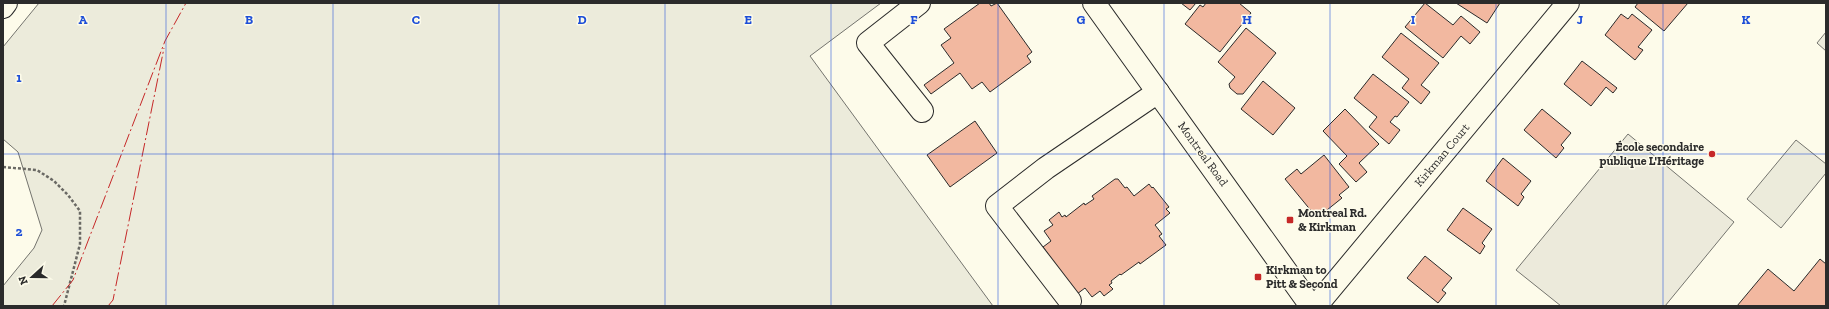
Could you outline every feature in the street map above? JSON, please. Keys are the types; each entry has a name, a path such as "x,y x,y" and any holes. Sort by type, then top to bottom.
{"street":[{"path":"3,7 6,3"},
{"path":"919,3 868,43 922,111"},
{"name":"Montreal Road","path":"1094,3 1311,306"},
{"name":"Kirkman Court","path":"1316,306 1568,3"},
{"path":"1070,301 997,206 1053,164 1158,92"}],"path":[{"path":"3,167 37,170 54,181 68,195 80,211 80,244 64,306"}],"shaded area":[{"path":"39,3 881,3 810,56 993,306 3,306 3,286 34,248 42,230 18,152 3,139 3,47"},
{"path":"1826,32 1826,51 1817,43"},
{"path":"1628,134 1734,222 1665,306 1561,306 1516,270"},
{"path":"1796,140 1826,164 1826,173 1781,228 1747,199"}],"building":[{"path":"980,3 989,3 991,6 997,3 1032,52 1027,56 1031,62 990,92 982,82 972,89 960,73 931,94 924,85 954,63 941,45 951,38 944,29"},
{"path":"1181,3 1196,3 1190,10"},
{"path":"1206,3 1239,3 1251,13 1220,52 1185,24 1200,5 1203,7"},
{"path":"1425,3 1453,25 1461,16 1480,32 1470,44 1461,36 1443,58 1405,27"},
{"path":"1456,3 1500,3 1487,23"},
{"path":"1638,3 1688,3 1664,31 1635,7"},
{"path":"1621,14 1628,19 1632,14 1652,30 1638,47 1643,50 1635,60 1605,35"},
{"path":"1246,28 1276,53 1243,94 1237,94 1230,88 1229,84 1235,77 1218,62"},
{"path":"1401,33 1439,63 1421,85 1430,92 1421,104 1402,88 1409,79 1382,57"},
{"path":"1582,61 1617,88 1613,93 1606,87 1591,106 1564,84"},
{"path":"1373,74 1409,102 1397,117 1395,116 1390,122 1400,130 1389,144 1369,127 1377,117 1354,98"},
{"path":"1263,81 1295,108 1273,135 1241,109"},
{"path":"1345,109 1379,144 1359,163 1367,172 1356,182 1339,164 1347,156 1323,131"},
{"path":"1542,109 1571,133 1561,145 1564,148 1556,158 1524,130"},
{"path":"975,121 997,153 950,187 927,155"},
{"path":"1324,155 1349,187 1339,195 1342,198 1317,218 1285,179 1297,169 1301,174"},
{"path":"1503,158 1531,181 1521,194 1524,197 1518,206 1486,181"},
{"path":"1115,179 1118,179 1125,188 1127,187 1134,196 1149,184 1169,207 1166,209 1170,213 1155,225 1162,234 1159,236 1166,245 1140,264 1139,262 1111,281 1112,283 1109,285 1113,289 1104,296 1100,291 1092,297 1085,288 1077,294 1049,258 1050,257 1043,247 1051,241 1044,231 1053,225 1049,220 1059,212 1062,217 1065,215 1066,217 1084,203 1085,205 1094,199 1092,196"},
{"path":"1463,208 1492,229 1482,243 1485,246 1480,254 1447,230"},
{"path":"1425,256 1452,278 1442,290 1446,293 1438,303 1407,278"},
{"path":"1820,259 1826,264 1826,306 1737,306 1768,269 1794,291"}],"power":[{"path":"52,306 73,280 165,41 186,3"},
{"path":"108,306 113,300 164,48"}],"place":[{"name":"École secondaire publique L'Héritage","path":"1712,154"},
{"name":"Montreal Rd. & Kirkman","path":"1290,220"},
{"name":"Kirkman to Pitt & Second","path":"1258,277"}]}
